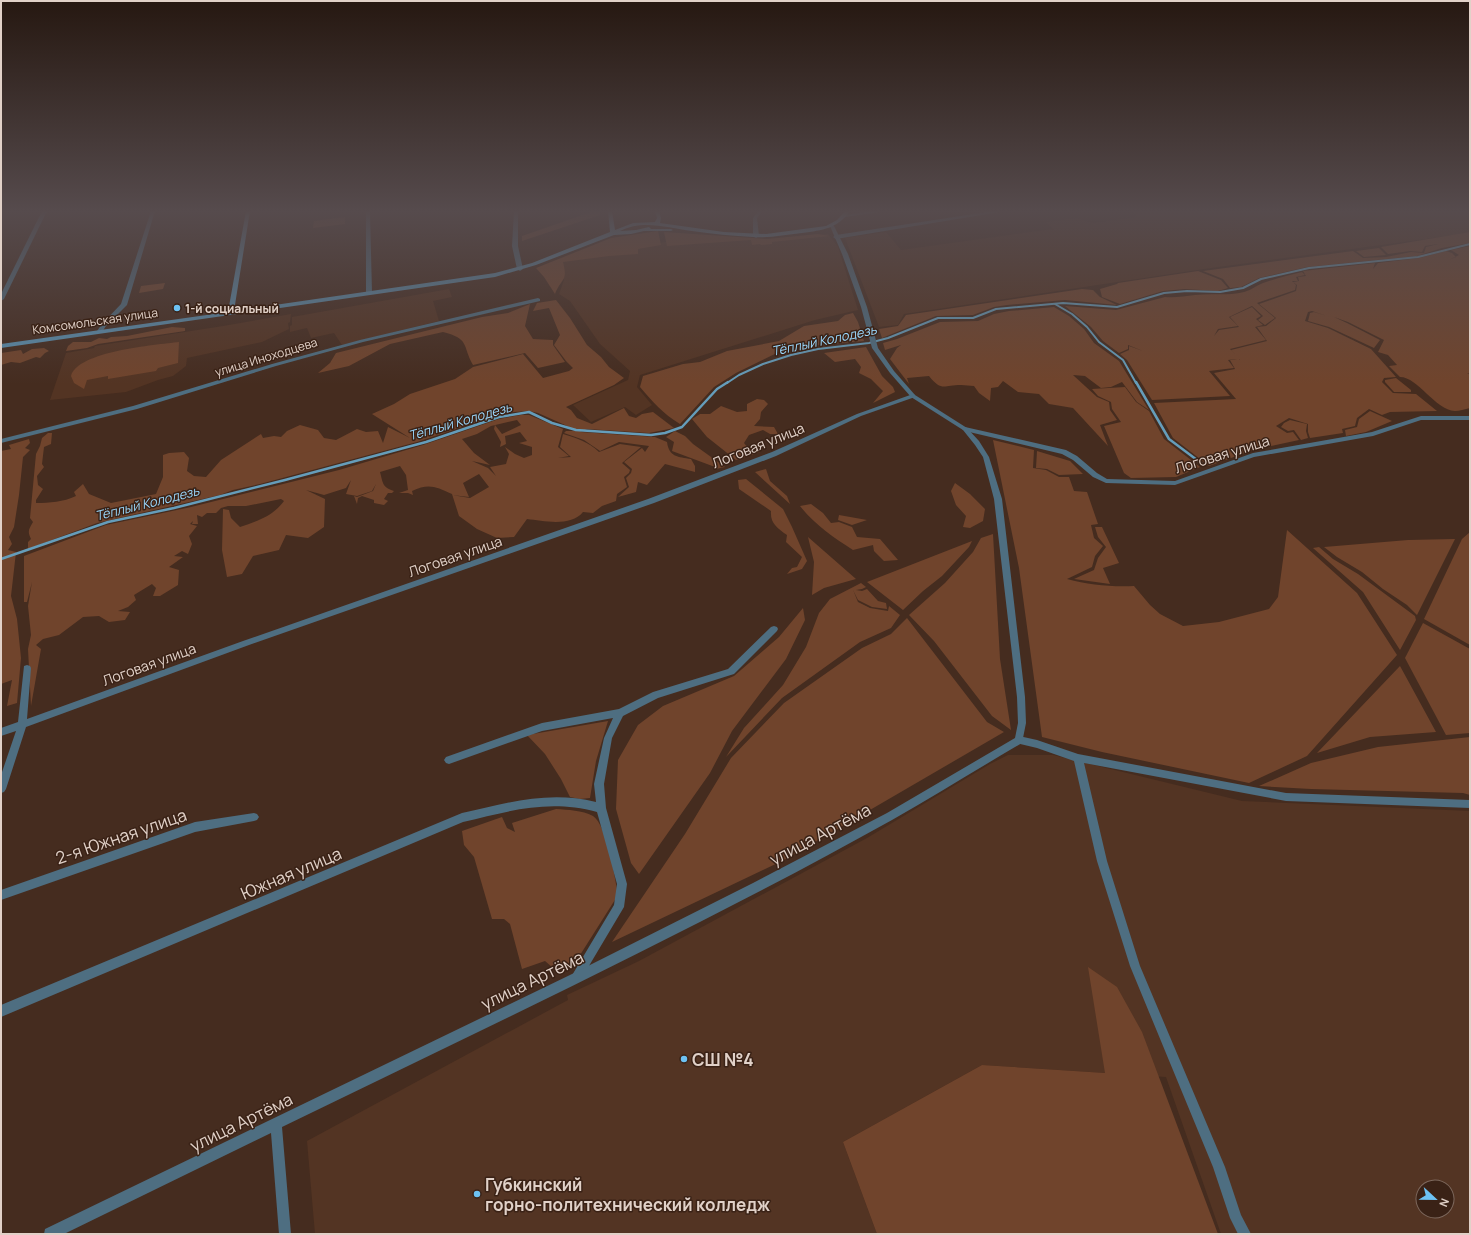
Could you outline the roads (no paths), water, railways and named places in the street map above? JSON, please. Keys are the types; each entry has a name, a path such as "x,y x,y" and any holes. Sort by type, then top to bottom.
{"main road":[{"path":"230,312 238,269"},
{"name":"Комсомольская улица","path":"1,346 495,275 520,269"}],"street":[{"path":"1,299 16,269"},
{"path":"100,331 124,305 135,269"},
{"path":"369,269 370,293"},
{"name":"Логовая улица","path":"850,269 864,307 871,338 875,348 892,372 913,396 965,430 977,442 986,457 998,499 1021,697 1022,724 1019,740"},
{"name":"улица Иноходцева","path":"1,441 135,408 274,365 347,345 538,300"},
{"name":"Логовая улица","path":"1,732 254,640 651,501 774,454 859,415 913,396"},
{"name":"Логовая улица","path":"965,430 1064,452 1075,458 1095,475 1106,481 1175,483 1253,456 1373,434 1421,418 1470,418"},
{"path":"449,760 542,727 620,712 656,696 730,672 774,629"},
{"path":"1,789 22,725 27,668"},
{"path":"576,978 619,907 622,884 601,808 599,784 608,738 620,712"},
{"path":"1019,740 1037,744 1078,758 1286,797 1470,804"},
{"name":"улица Артёма","path":"50,1234 576,978 757,887 890,816 1019,740"},
{"path":"1078,758 1102,861 1135,966 1219,1167 1236,1218 1245,1234"},
{"name":"Южная улица","path":"1,1011 462,818 523,804 551,801 574,802 601,808"},
{"name":"2-я Южная улица","path":"1,895 195,827 254,817"},
{"path":"276,1124 285,1234"}],"waterway":[{"name":"Тёплый Колодезь","path":"727,383 739,375 763,364 791,355 818,349 869,343 888,338 938,318 973,318 996,309 1063,303 1117,307 1164,293 1187,291 1220,292 1243,288 1261,279 1306,269"},
{"path":"1055,304 1072,314 1087,327 1099,342 1123,360 1136,383"},
{"name":"Тёплый Колодезь","path":"1,559 108,522 174,508 285,480 426,442 499,417 529,412 552,423 576,430 651,435 665,433 682,427 717,389 728,382"},
{"path":"1136,382 1169,439 1201,463"}],"place":[{"name":"1-й социальный","path":"177,308"},
{"name":"СШ №4","path":"684,1059"},
{"name":"Губкинский горно-политехнический колледж","path":"477,1194"}]}
